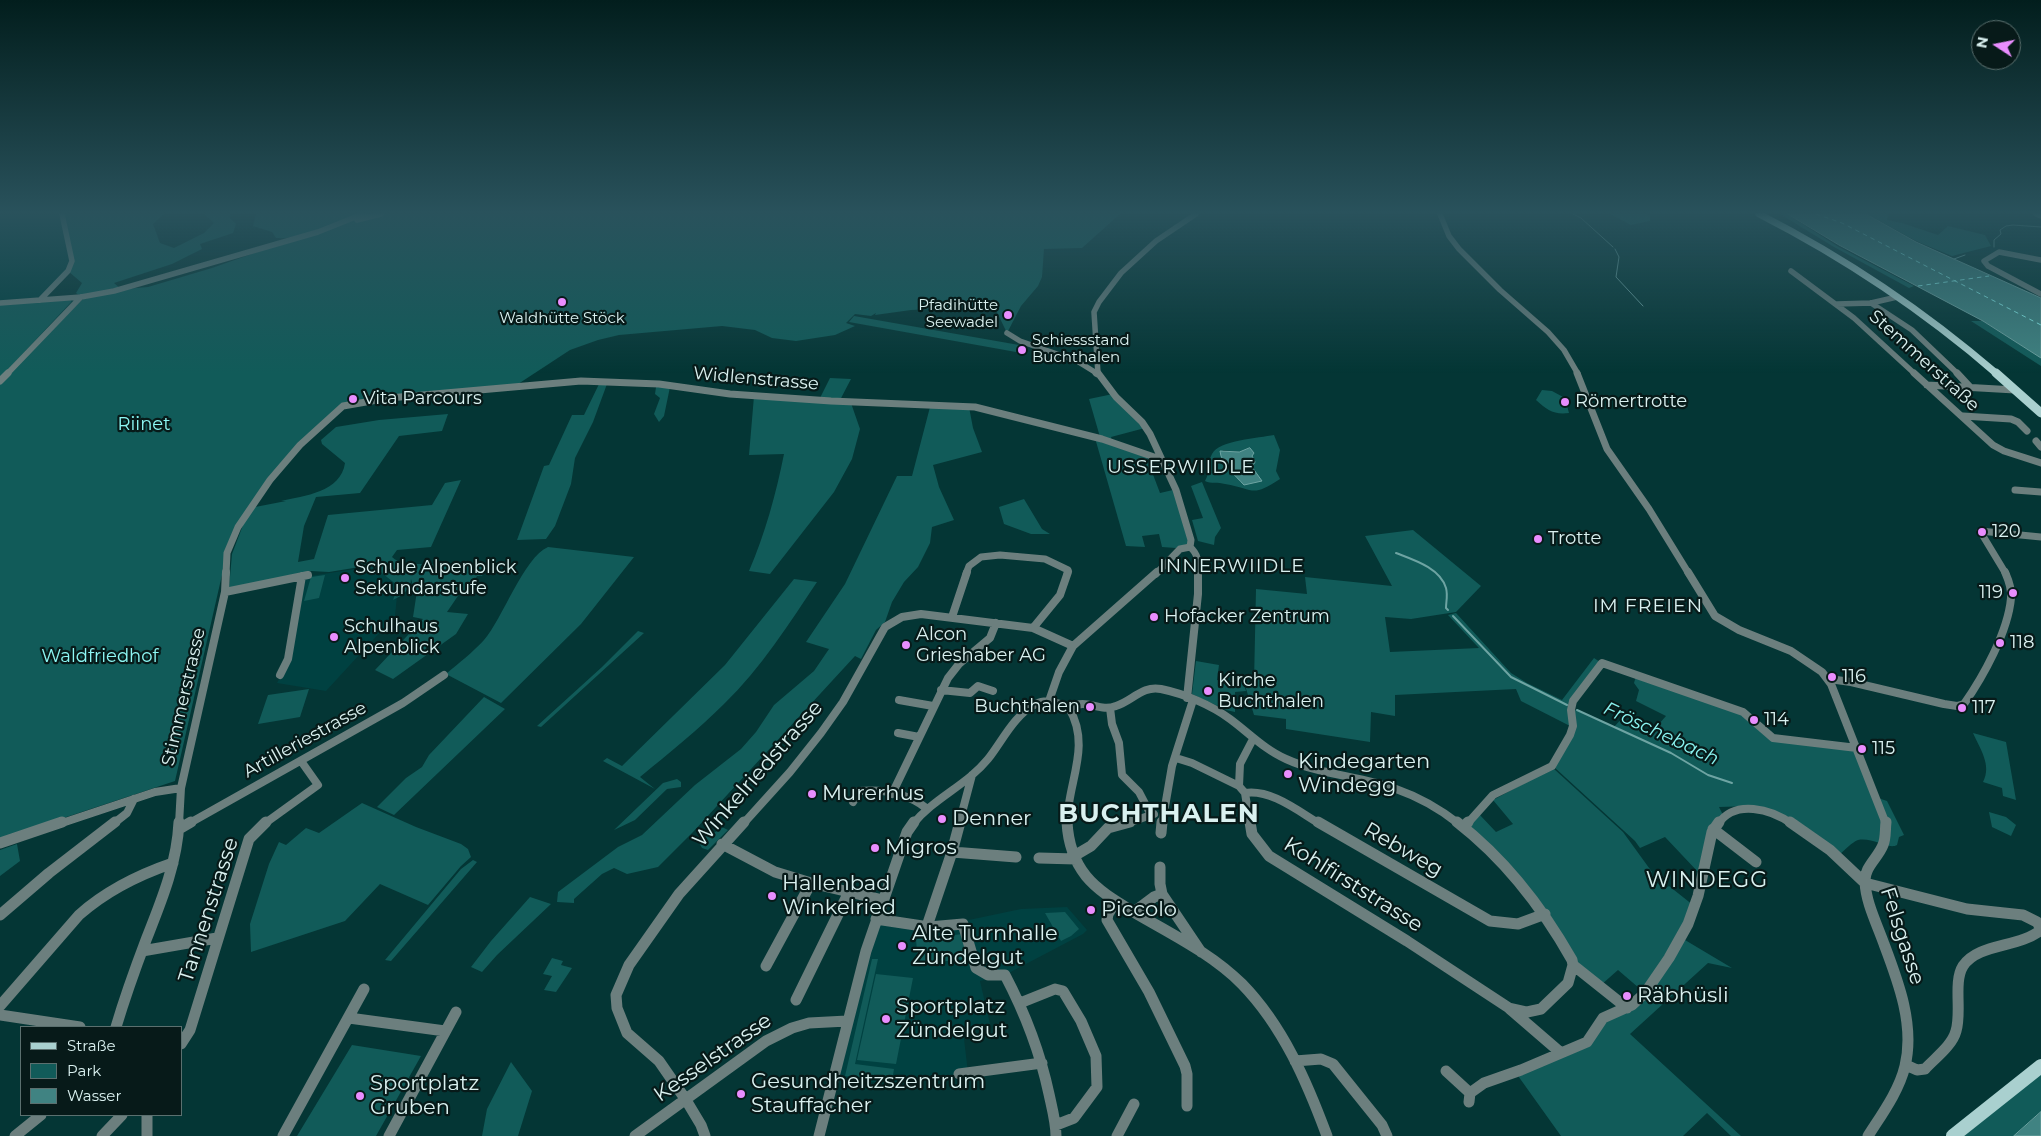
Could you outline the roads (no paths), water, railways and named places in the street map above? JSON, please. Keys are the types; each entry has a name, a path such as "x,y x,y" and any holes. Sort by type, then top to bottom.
{"main road":[{"path":"1850,267 1897,297 1953,338 2041,413"},
{"path":"1953,1136 2041,1066"}],"street":[{"path":"40,300 70,267"},
{"path":"0,303 81,297 122,289 198,267"},
{"path":"1098,374 1094,312 1099,302 1128,267"},
{"path":"1477,267 1548,332 1564,350 1581,379 1606,449 1649,509 1715,616 1739,630 1791,651 1817,668 1829,680 1851,682 1944,704 1958,706 1964,704 1998,642 2005,626 2010,604 2011,588 2001,566 1980,531 2041,537"},
{"path":"1990,267 2041,294"},
{"name":"Stemmerstraße","path":"1791,271 1837,304 1996,447 2041,463"},
{"path":"0,381 81,297"},
{"path":"1837,304 1872,303 1897,297"},
{"path":"1872,303 1902,323 1937,352 1970,387"},
{"path":"1007,333 1020,341 1077,361 1098,374 1116,397 1142,422 1150,434 1176,490 1191,540 1190,547"},
{"name":"Widlenstrasse","path":"342,406 389,398 581,381 658,384 730,394 831,401 975,407 1102,439 1160,459"},
{"path":"1927,385 2015,390"},
{"name":"Stimmerstrasse","path":"116,1026 128,986 161,904 173,863 179,829 181,788 225,592 227,553 238,527 249,508 270,480 300,445 342,406"},
{"path":"1963,416 2011,419 2018,422 2027,431"},
{"path":"2015,490 2041,492"},
{"path":"1049,701 1066,658 1074,646 1146,584 1180,549 1190,547"},
{"path":"1161,833 1162,810 1190,699 1198,594 1198,558 1196,552 1190,547"},
{"path":"952,617 969,566 980,558 1000,555 1045,559 1068,570 1066,584 1060,595 1033,628"},
{"path":"225,592 305,576 288,659 280,675"},
{"name":"Winkelriedstrasse","path":"705,1136 686,1100 659,1061 627,1033 617,1008 616,995 620,982 639,950 680,893 722,844 790,772 821,733 843,702 885,627 902,617 921,614 952,617 1033,628 1074,646"},
{"path":"892,794 933,706 953,670 990,638 996,623"},
{"path":"1464,827 1493,795 1552,766 1570,735 1573,701 1602,663 1743,712 1773,738 1857,748"},
{"name":"Artilleriestrasse","path":"179,829 403,703 444,675"},
{"name":"Felsgasse","path":"1829,680 1846,716 1886,822 1882,846 1866,875 1865,883 1869,903 1900,991 1908,1040 1906,1065 1891,1100 1868,1136"},
{"path":"941,690 970,693 978,686 993,692"},
{"path":"1069,708 1076,703 1083,702 1110,708 1145,690 1154,688 1190,699 1222,714 1252,739 1286,759 1328,774 1398,790 1428,804 1464,827 1521,883 1559,935 1572,965 1627,1008"},
{"path":"900,700 933,706"},
{"path":"819,1136 847,1022 876,919 907,832 915,819 926,808 972,775 1030,709 1042,702 1049,701 1069,708 1078,726 1080,744 1067,820 1069,843 1075,858 1089,879 1101,892 1225,968 1248,993 1277,1031 1295,1061 1327,1136"},
{"path":"1110,708 1112,724 1119,743 1123,777 1138,792 1152,815"},
{"path":"898,733 919,737"},
{"name":"Kohlfirststrasse","path":"1252,739 1240,764 1242,789 1252,834 1269,856 1407,941 1509,1008 1527,1012 1541,1009 1568,983 1572,965"},
{"name":"Rebweg","path":"1176,758 1192,763 1242,789 1262,793 1282,802 1490,922 1507,925 1523,924 1545,914"},
{"name":"Tannenstrasse","path":"182,1042 190,1030 249,839 265,822 318,785 301,761"},
{"path":"926,929 952,852 972,775"},
{"path":"0,844 169,788 181,788"},
{"path":"853,802 859,791 871,790 918,801 926,808"},
{"path":"0,916 49,873 127,813 134,799"},
{"path":"1446,1071 1470,1097 1484,1083 1587,1042 1603,1018 1627,1008 1654,982 1688,924 1698,896 1702,871 1713,829 1723,816 1730,811 1754,808 1781,816 1830,850 1865,883 1967,909 2023,915 2033,919 2041,928 2026,939 1977,954 1962,967 1959,980 1956,1033 1925,1069 1917,1070 1906,1065"},
{"path":"1039,858 1075,858 1091,846 1108,828 1152,815 1162,810"},
{"path":"1713,829 1756,862"},
{"path":"722,844 776,872 811,883 883,900"},
{"path":"952,852 1016,857"},
{"path":"0,1006 79,915 94,901 129,879 173,863"},
{"path":"1160,867 1159,884 1162,894 1201,952"},
{"path":"766,966 811,883"},
{"path":"796,1000 849,892"},
{"path":"1134,912 1154,897 1162,894"},
{"path":"1116,901 1108,914 1107,920 1149,989 1184,1066 1187,1074 1187,1106"},
{"path":"876,919 926,929 963,924 976,968 988,975 1005,975 1020,1004 1042,1063 1056,1131 1074,1118 1097,1087 1096,1056 1081,1021 1063,992 1056,989 1020,1004"},
{"path":"142,951 217,938"},
{"path":"283,1136 364,989"},
{"path":"1509,1008 1561,1053"},
{"path":"389,1136 456,1012"},
{"path":"0,1015 73,1026"},
{"path":"349,1018 445,1031"},
{"name":"Kesselstrasse","path":"635,1136 766,1041 792,1028 809,1023 847,1022"},
{"path":"1295,1061 1321,1059 1333,1064 1382,1125 1387,1136"},
{"path":"959,1074 1042,1063"},
{"path":"1116,1136 1134,1104"},
{"path":"15,1136 40,1116"},
{"path":"102,1136 121,1116"},
{"path":"147,1116 147,1136"}],"water":[{"path":"1881,267 1972,267 2041,298 2041,358 1983,321"},
{"path":"1250,448 1254,453 1252,456 1255,462 1252,467 1262,481 1244,485 1226,465 1220,451 1239,452"},
{"path":"2041,1112 2041,1136 2014,1136"}],"waterway":[{"path":"1617,267 1616,277 1643,306"},
{"name":"Fröschebach","path":"1396,553 1426,566 1438,575 1446,588 1446,608 1448,610"},
{"name":"Fröschebach","path":"1453,616 1511,677 1567,705"},
{"name":"Fröschebach","path":"1577,710 1671,753 1708,775 1732,783"}],"place":[{"name":"Waldhütte Stöck","path":"562,302"},
{"name":"Pfadihütte Seewadel","path":"1008,315"},
{"name":"Schiessstand Buchthalen","path":"1022,350"},
{"name":"Vita Parcours","path":"353,399"},
{"name":"Römertrotte","path":"1565,402"},
{"name":"120","path":"1982,532"},
{"name":"Trotte","path":"1538,539"},
{"name":"Schule Alpenblick Sekundarstufe","path":"345,578"},
{"name":"119","path":"2013,593"},
{"name":"Hofacker Zentrum","path":"1154,617"},
{"name":"Schulhaus Alpenblick","path":"334,637"},
{"name":"118","path":"2000,643"},
{"name":"Alcon Grieshaber AG","path":"906,645"},
{"name":"116","path":"1832,677"},
{"name":"Kirche Buchthalen","path":"1208,691"},
{"name":"Buchthalen","path":"1090,707"},
{"name":"117","path":"1962,708"},
{"name":"114","path":"1754,720"},
{"name":"115","path":"1862,749"},
{"name":"Kindegarten Windegg","path":"1288,774"},
{"name":"Murerhus","path":"812,794"},
{"name":"Denner","path":"942,819"},
{"name":"Migros","path":"875,848"},
{"name":"Hallenbad Winkelried","path":"772,896"},
{"name":"Piccolo","path":"1091,910"},
{"name":"Alte Turnhalle Zündelgut","path":"902,946"},
{"name":"Räbhüsli","path":"1627,996"},
{"name":"Sportplatz Zündelgut","path":"886,1019"},
{"name":"Gesundheitzszentrum Stauffacher","path":"741,1094"},
{"name":"Sportplatz Gruben","path":"360,1096"}],"district":[{"name":"USSERWIIDLE","path":"1181,467"},
{"name":"INNERWIIDLE","path":"1232,566"},
{"name":"IM FREIEN","path":"1648,606"},
{"name":"BUCHTHALEN","path":"1159,814"},
{"name":"WINDEGG","path":"1707,881"}],"park label":[{"name":"Riinet","path":"144,425"},
{"name":"Waldfriedhof","path":"100,657"}]}
